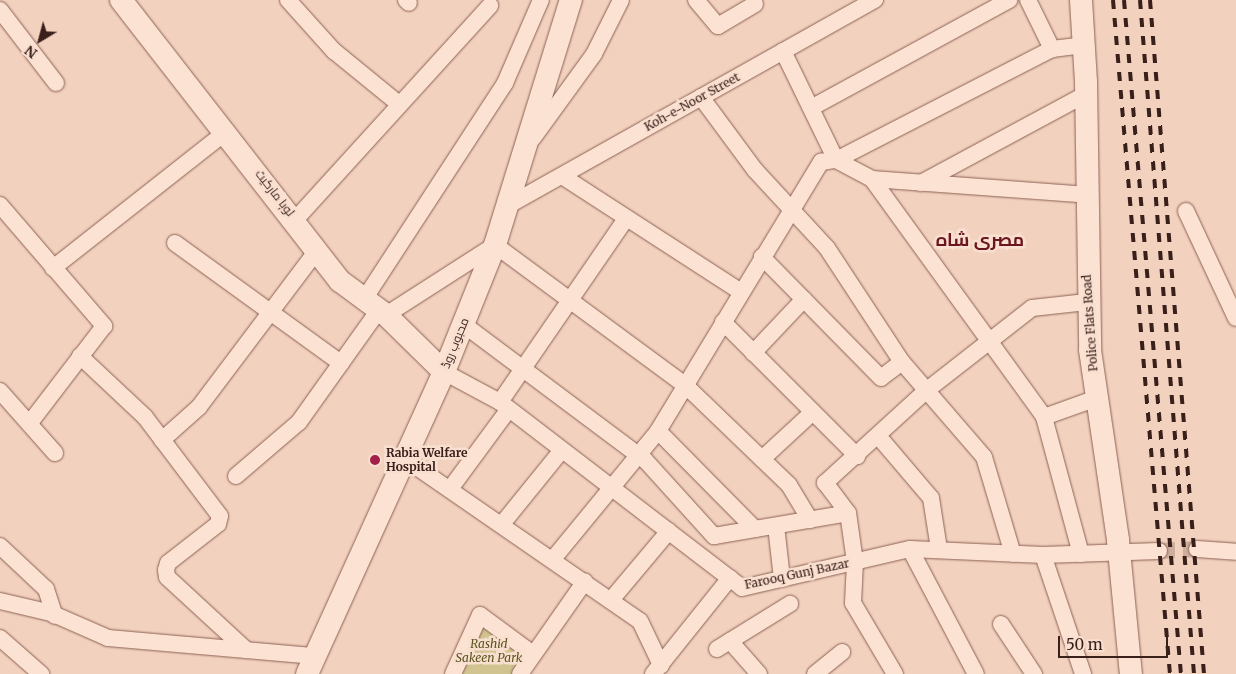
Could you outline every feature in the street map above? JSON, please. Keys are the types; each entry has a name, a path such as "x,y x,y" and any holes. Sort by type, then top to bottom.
{"street":[{"name":"لوہا مارکیٹ","path":"121,0 227,131 318,249 340,281 377,308 444,372"},
{"path":"288,0 334,51 399,104"},
{"path":"236,476 299,422 377,308 505,83 541,0"},
{"name":"محبوب روڈ","path":"311,665 444,372 495,246 530,142 571,0"},
{"path":"530,142 594,54 622,0"},
{"path":"696,0 718,26 755,4"},
{"name":"Koh-e-Noor Street","path":"508,205 875,0"},
{"path":"811,108 1009,0"},
{"path":"1028,0 1052,50"},
{"name":"Police Flats Road","path":"1081,0 1086,94 1088,195 1087,302 1097,398 1119,552 1131,674"},
{"path":"295,220 490,6"},
{"path":"0,10 56,83"},
{"path":"553,559 658,430 821,162 836,160 1052,50 1084,46"},
{"path":"783,51 836,160 872,179 1088,195"},
{"path":"920,183 1086,94"},
{"path":"701,97 755,170 827,248 902,362 984,457 1013,554"},
{"path":"53,268 227,131"},
{"path":"562,176 626,220 741,292"},
{"path":"872,179 989,345 1044,417 1082,554"},
{"path":"0,205 104,326 29,424"},
{"path":"1186,211 1236,318"},
{"path":"450,489 504,405 524,369 572,302 626,220"},
{"path":"174,243 341,363"},
{"path":"377,308 495,246 685,385 789,485 810,520"},
{"path":"162,440 198,407 318,249"},
{"path":"762,257 881,378 902,362"},
{"path":"753,353 804,299"},
{"path":"895,674 852,603 855,562 848,513 825,482 878,437 926,390 989,345 1032,308 1087,302"},
{"path":"723,322 857,456"},
{"path":"463,324 638,455 714,536 848,513"},
{"path":"80,356 145,418 221,521 168,563 167,577 246,650"},
{"name":"Farooq Gunj Bazar","path":"444,372 504,405 742,588 910,549 1043,555 1159,550"},
{"path":"0,391 54,453"},
{"path":"1044,417 1097,398"},
{"path":"762,459 813,412"},
{"path":"658,430 755,529"},
{"path":"878,437 931,498 939,550"},
{"path":"502,524 562,450"},
{"path":"405,459 585,581 640,621 657,670"},
{"path":"776,526 782,578"},
{"path":"611,600 669,532"},
{"path":"0,546 46,589 55,616"},
{"path":"910,549 976,674"},
{"path":"1197,549 1236,552"},
{"path":"1043,555 1083,674"},
{"path":"657,670 730,578"},
{"path":"520,674 585,581"},
{"path":"0,601 55,616 108,638 246,650 311,665"},
{"path":"759,674 723,645 790,604"},
{"path":"453,674 480,616 534,654"},
{"path":"1001,624 1034,674"},
{"path":"0,638 42,674"},
{"path":"815,674 842,652"}],"green space":[{"name":"Rashid Sakeen Park","path":"480,615 533,654 520,674 453,674"}],"tunnel":[{"path":"1159,551 1197,549"}],"railway":[{"path":"1113,0 1170,674"},
{"path":"1124,0 1181,674"},
{"path":"1140,0 1194,674"},
{"path":"1150,0 1204,674"}],"place":[{"name":"Rabia Welfare Hospital","path":"375,460"}],"district":[{"name":"مصری شاہ","path":"980,240"}]}
